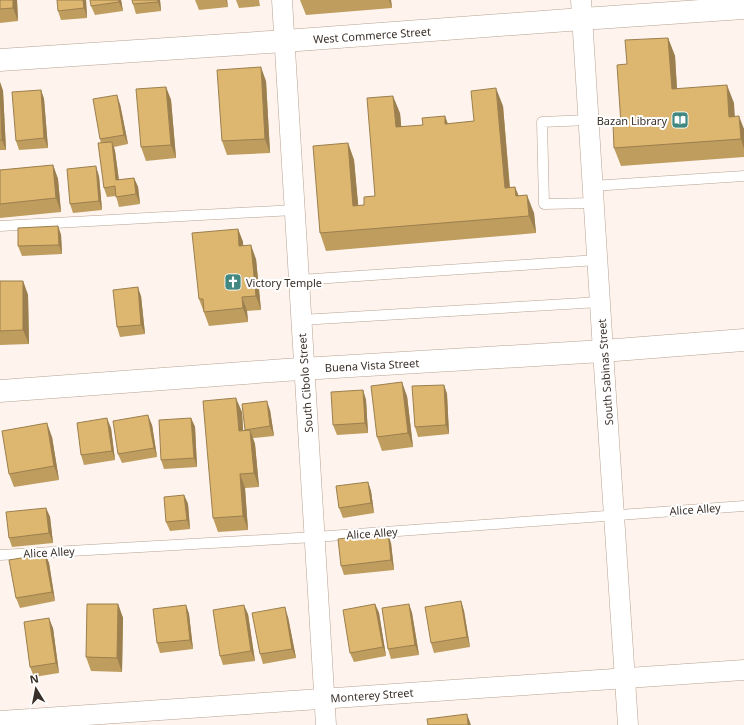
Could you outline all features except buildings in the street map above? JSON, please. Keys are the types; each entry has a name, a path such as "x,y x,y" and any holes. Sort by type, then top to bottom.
{"main road":[{"name":"West Commerce Street","path":"0,60 285,41 581,9 744,8"},
{"name":"Buena Vista Street","path":"0,391 304,369 603,351 744,340"}],"street":[{"name":"South Cibolo Street","path":"282,0 326,725"},
{"name":"South Sabinas Street","path":"581,9 628,725"},
{"name":"Monterey Street","path":"0,721 744,670"}],"lane":[{"path":"588,120 542,122 544,204 593,195 744,176"},
{"path":"0,226 294,210"},
{"path":"299,280 597,260"},
{"path":"301,320 600,302"},
{"name":"Alice Alley","path":"0,554 315,537 744,506"}],"place":[{"name":"Bazan Library","path":"680,120"},
{"name":"Victory Temple","path":"233,282"}]}
